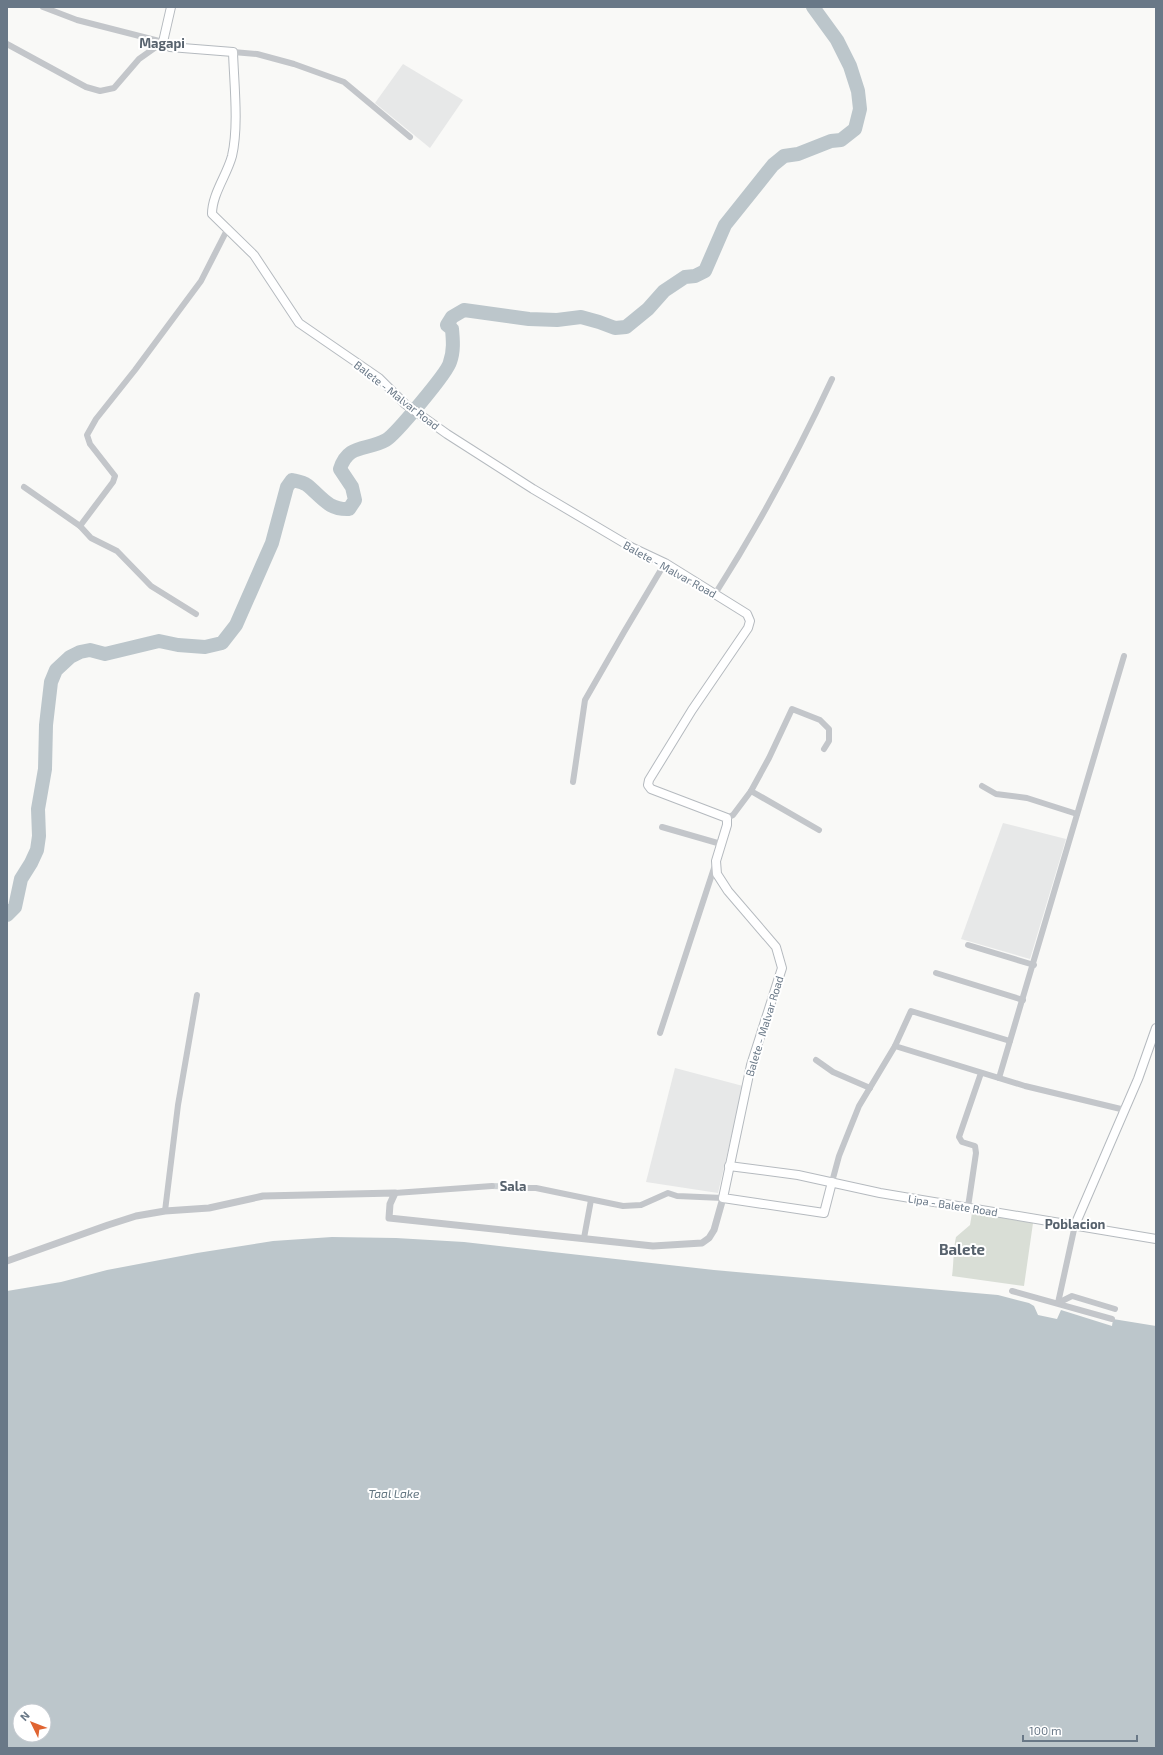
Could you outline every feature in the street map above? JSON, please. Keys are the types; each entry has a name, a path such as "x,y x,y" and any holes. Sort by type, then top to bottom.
{"main road":[{"path":"171,7 163,42 170,47 232,52"},
{"name":"Balete - Malvar Road","path":"232,52 236,111 232,155 212,209 214,218 228,228 254,255 299,323 379,378 405,404 447,434 533,489 631,547 665,563 747,614 750,620 748,628 692,710 649,780 648,785 651,789 727,818"},
{"path":"716,861 727,825 727,818"},
{"name":"Balete - Malvar Road","path":"716,861 717,874 728,891 776,947 782,968 751,1065 723,1198"},
{"path":"1075,1225 1125,1110 1156,1028"},
{"path":"723,1198 824,1213 832,1182 729,1166"},
{"name":"Lipa - Balete Road","path":"832,1182 880,1193 1156,1239"}],"street":[{"path":"43,7 77,20 163,42"},
{"path":"7,44 86,87 100,91 114,88 139,60 163,42"},
{"path":"232,52 257,54 287,62 344,82 410,137"},
{"path":"80,526 113,482 115,476 90,444 87,435 89,430 201,280 228,228"},
{"path":"715,594 745,548 832,379"},
{"path":"24,487 80,526 91,538 117,551 151,586 196,614"},
{"path":"573,782 585,700 665,563"},
{"path":"999,1078 1124,656"},
{"path":"727,818 733,815 751,791 769,758 792,709 820,720 829,729 829,741 824,749"},
{"path":"982,786 996,794 1027,798 1077,814"},
{"path":"751,791 819,830"},
{"path":"662,827 721,844"},
{"path":"660,1033 716,861"},
{"path":"968,945 1034,964"},
{"path":"936,973 1023,1000"},
{"path":"165,1211 178,1105 197,994"},
{"path":"832,1182 839,1156 859,1106 895,1046 911,1010 1010,1040"},
{"path":"895,1046 981,1073 1125,1110"},
{"path":"816,1060 833,1072 870,1088"},
{"path":"968,1207 976,1153 975,1146 962,1142 959,1137 981,1073"},
{"path":"7,1261 136,1216 165,1211 209,1208 264,1196 395,1193 492,1186"},
{"path":"395,1193 390,1204 389,1218 653,1246 702,1243 709,1238 714,1230 723,1198 677,1196 668,1193 641,1204 623,1206 536,1188 527,1188"},
{"path":"584,1238 592,1200"},
{"path":"1055,1302 1075,1225"},
{"path":"1012,1291 1112,1319"},
{"path":"1055,1302 1072,1296 1115,1309"}],"shaded area":[{"path":"403,64 463,100 430,148 375,103"},
{"path":"1003,823 1066,839 1030,959 961,939"},
{"path":"675,1068 743,1086 718,1193 646,1182"},
{"path":"972,1213 1033,1223 1024,1286 952,1276 956,1237 970,1225"}],"water":[{"name":"Taal Lake","path":"332,1237 396,1238 464,1242 714,1270 998,1295 1029,1303 1034,1306 1038,1315 1057,1319 1061,1310 1112,1326 1113,1319 1156,1326 1156,1748 7,1748 7,1291 61,1282 107,1270 197,1253 273,1241"}],"waterway":[{"path":"7,915 15,907 21,879 37,850 39,836 38,809 45,769 46,725 51,682 56,670 70,657 80,652 90,650 105,654 159,641 178,645 205,647 222,643 236,625 272,543 287,487 292,480 302,482 330,505 342,509 349,509 355,500 352,487 340,469 343,461 353,451 379,443 391,436 421,403 440,378 447,368 452,354 452,329 447,325 452,317 464,310 529,319 557,320 581,317 615,328 626,327 648,309 664,291 685,277 695,276 705,271 725,225 773,165 784,156 798,154 831,141 841,140 855,129 860,109 858,91 850,66 837,40 813,7"}],"tunnel":[{"path":"492,1186 527,1188"}],"district":[{"name":"Magapi","path":"162,43"},
{"name":"Sala","path":"513,1186"},
{"name":"Poblacion","path":"1075,1224"},
{"name":"Balete","path":"962,1249"}]}
